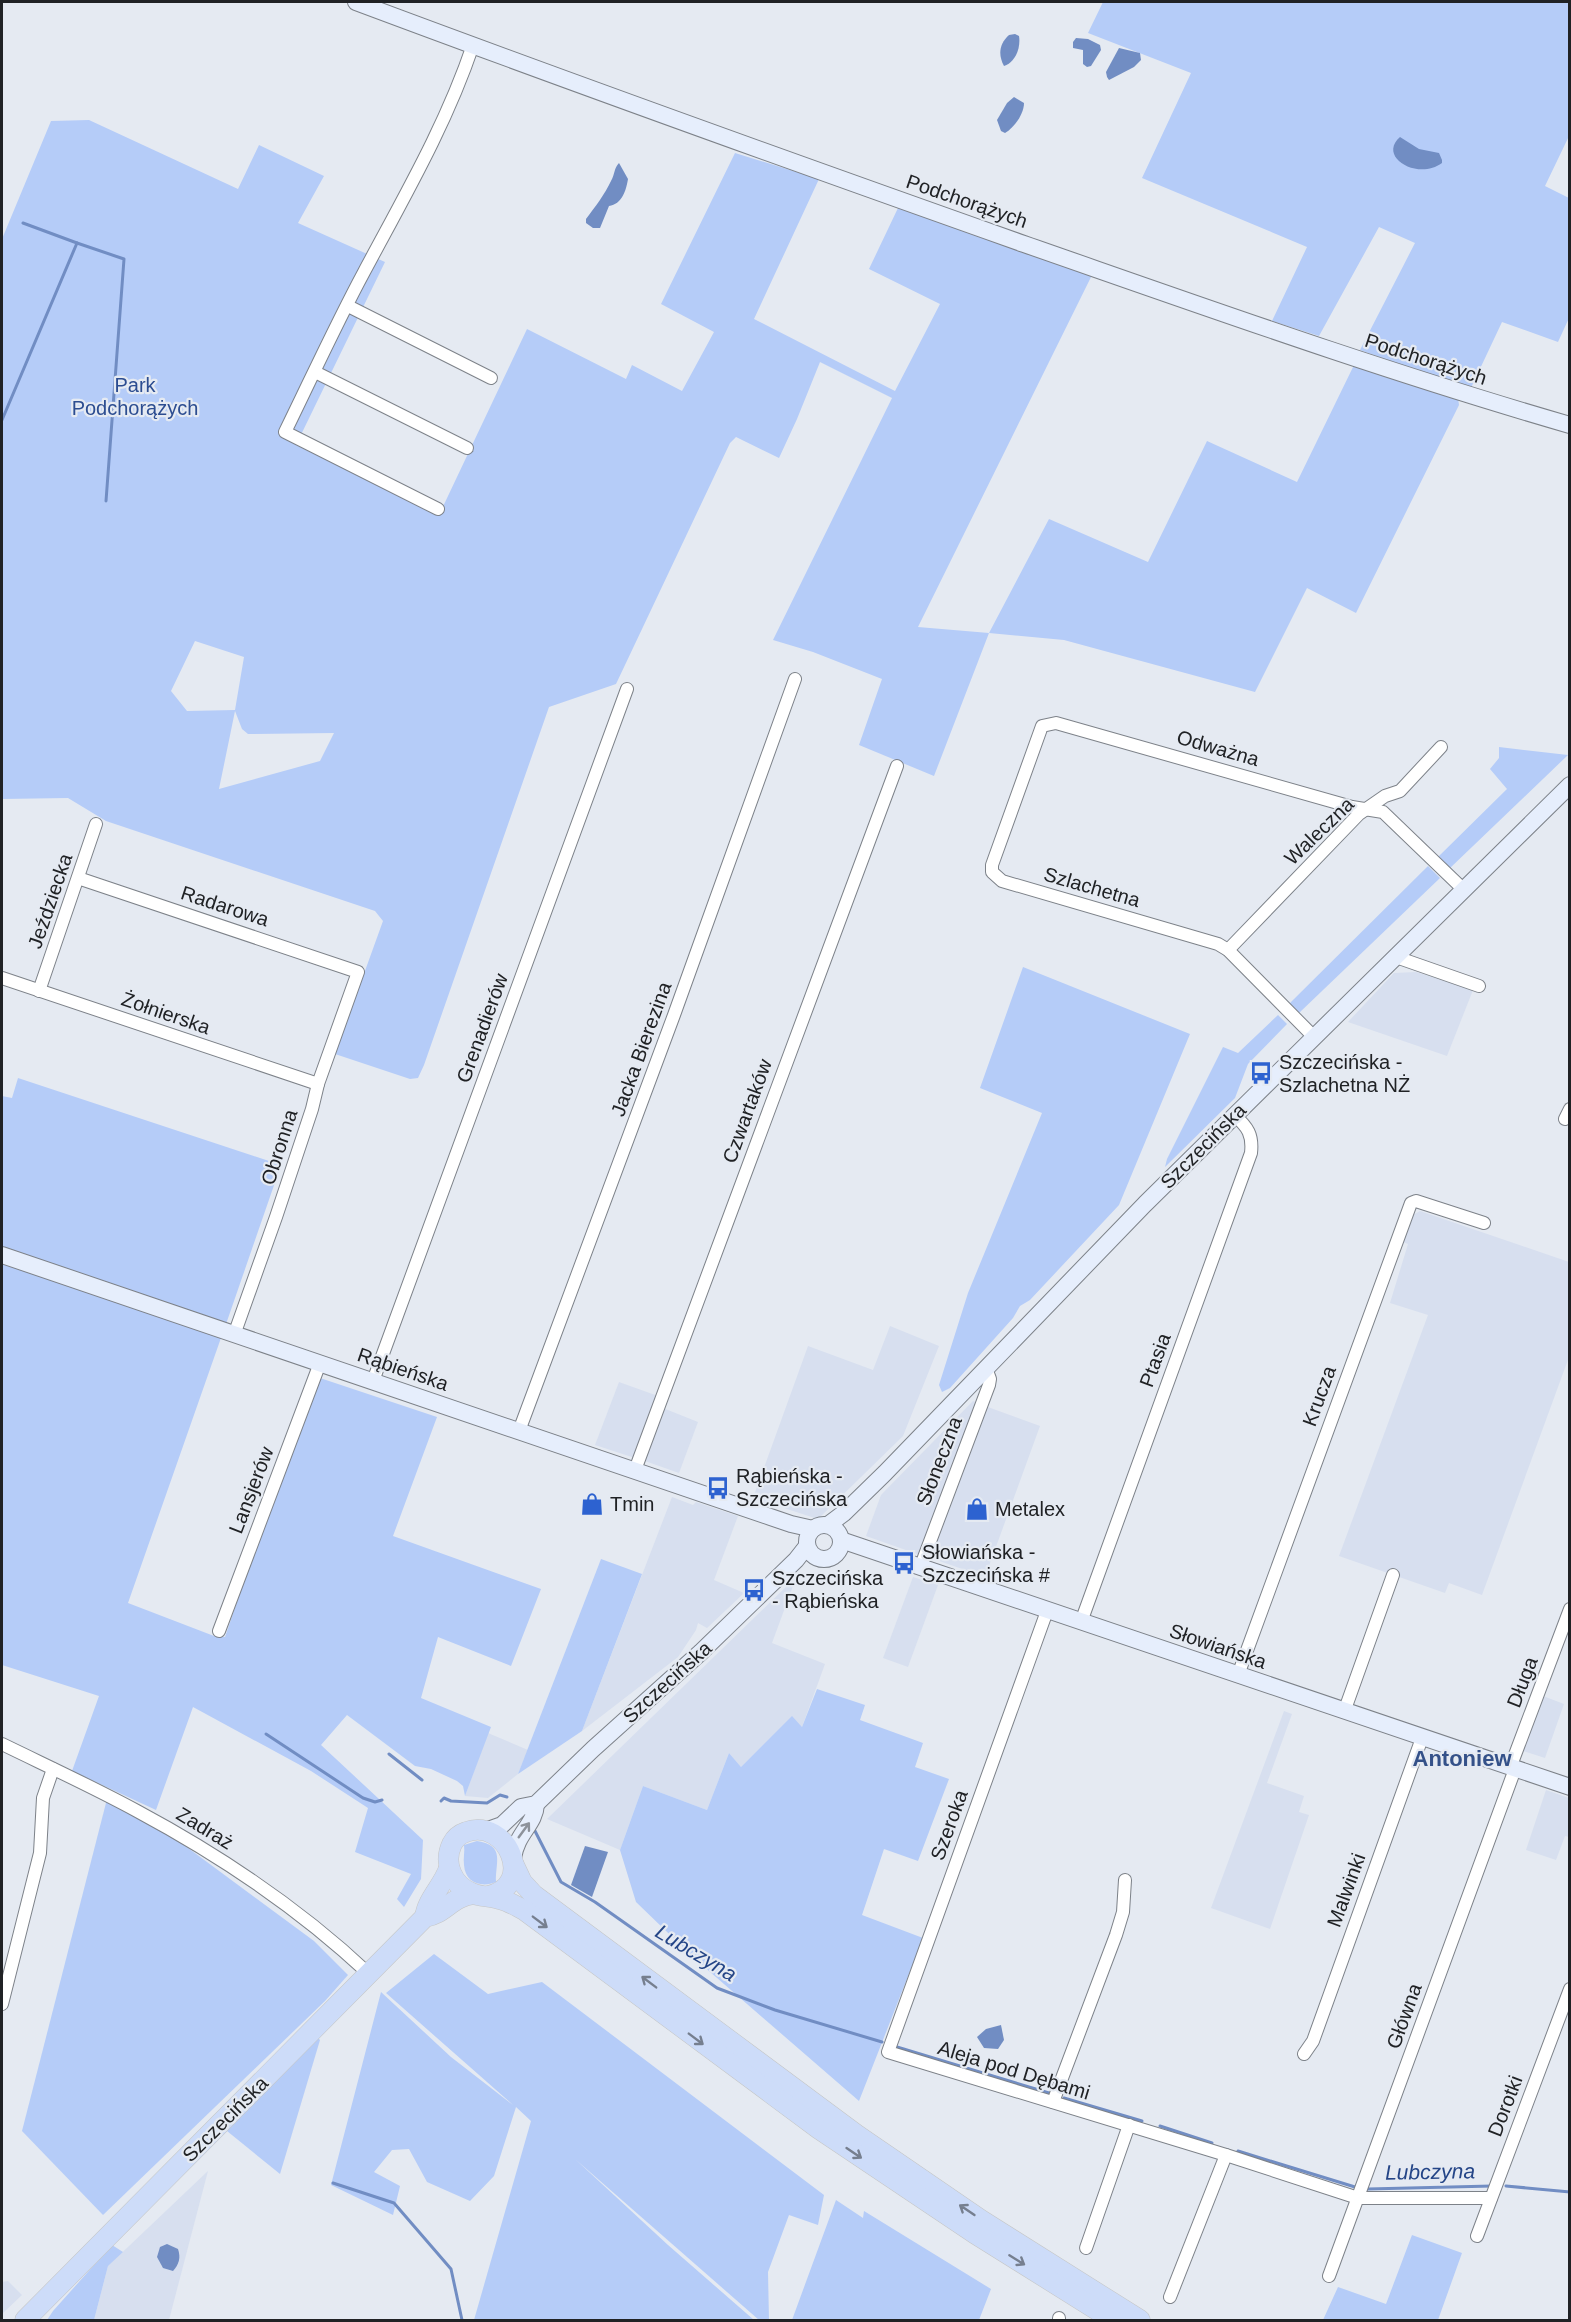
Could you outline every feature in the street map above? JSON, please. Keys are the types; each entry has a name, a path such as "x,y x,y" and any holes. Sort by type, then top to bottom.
{"main road":[{"path":"1113,2320 974,2233 819,2128 524,1910 507,1901 480,1895 456,1882 449,1868 449,1854 455,1840 471,1831 485,1831 498,1838 513,1861 522,1882 534,1895 797,2092 919,2178 1140,2320"},
{"path":"480,1895 503,1891 507,1887 513,1861"},
{"name":"Szczecińska","path":"425,1917 427,1904 440,1888 449,1868"},
{"name":"Szczecińska","path":"25,2320 425,1917 439,1914 459,1897 480,1895"}],"street":[{"name":"Podchorążych","path":"356,2 1212,310 1322,348 1569,425"},
{"path":"438,509 285,432 363,274 414,182 455,96 473,45"},
{"path":"348,306 491,378"},
{"path":"315,372 467,448"},
{"name":"Jacka Bierezina","path":"519,1431 683,993 795,679"},
{"name":"Grenadierów","path":"373,1381 627,689"},
{"name":"Odważna","path":"1056,723 1352,807 1370,808"},
{"name":"Szlachetna","path":"1056,723 1042,726 1038,735 992,872 1002,881 1212,942 1228,950 1314,1037"},
{"name":"Waleczna","path":"1228,950 1359,814 1385,796 1400,791 1441,747"},
{"name":"Czwartaków","path":"635,1470 897,766"},
{"name":"Szczecińska","path":"485,1831 502,1825 521,1807 536,1804 585,1755 824,1541 844,1513 1145,1204 1569,785"},
{"path":"1370,808 1388,816 1463,889"},
{"name":"Jeździecka","path":"39,991 96,824"},
{"name":"Radarowa","path":"78,878 358,972"},
{"path":"1396,957 1479,986"},
{"name":"Obronna","path":"234,1335 284,1195 318,1084 358,972"},
{"name":"Żołnierska","path":"2,978 318,1084"},
{"name":"Ptasia","path":"1080,1622 1251,1153 1253,1141 1248,1128 1234,1115"},
{"name":"Krucza","path":"1238,1675 1411,1203 1416,1202 1484,1223"},
{"name":"Rąbieńska","path":"2,1255 791,1524 824,1541"},
{"name":"Lansjerów","path":"219,1631 320,1363"},
{"name":"Słoneczna","path":"920,1568 989,1385 990,1379 986,1368"},
{"name":"Słowiańska","path":"824,1541 920,1568 1569,1787"},
{"path":"1344,1712 1393,1575"},
{"name":"Długa","path":"1513,1768 1569,1609"},
{"name":"Szeroka","path":"888,2052 1047,1611"},
{"name":"Malwinki","path":"1304,2054 1313,2041 1422,1738"},
{"name":"Zadraż","path":"2,1744 138,1811 237,1870 322,1932 369,1974"},
{"name":"Główna","path":"1329,2276 1513,1768"},
{"path":"2,2004 40,1853 43,1798 53,1769"},
{"name":"Szczecińska","path":"513,1861 518,1839 534,1818 536,1804"},
{"path":"1053,2102 1116,1935 1123,1912 1125,1880"},
{"name":"Dorotki","path":"1477,2236 1569,1989"},
{"name":"Aleja pod Dębami","path":"888,2052 1358,2198 1491,2198"},
{"path":"1086,2248 1129,2126"},
{"path":"1170,2297 1226,2156"}],"shaded area":[{"path":"1009,35 1019,36 1018,50 1011,62 1004,66 1000,54 1001,46"},
{"path":"1076,38 1088,39 1100,45 1101,50 1091,66 1087,67 1083,64 1083,50 1073,48"},
{"path":"1119,48 1140,53 1141,60 1134,67 1109,80 1106,72"},
{"path":"1014,97 1024,103 1024,107 1018,120 1005,133 1001,131 997,120 1007,103"},
{"path":"1400,137 1419,149 1439,153 1442,163 1432,168 1422,169 1403,164 1393,152 1394,145"},
{"path":"619,163 628,179 625,192 617,203 609,206 600,228 593,228 586,223 586,219 606,191"},
{"path":"1416,972 1473,990 1447,1056 1348,1022 1394,973"},
{"path":"1420,1211 1569,1262 1569,1357 1482,1595 1449,1583 1445,1593 1339,1556 1428,1315 1390,1303 1408,1244 1403,1242 1413,1215"},
{"path":"890,1326 939,1346 903,1436 818,1519 753,1498 808,1346 873,1370"},
{"path":"619,1382 658,1396 635,1458 595,1445"},
{"name":"Metalex","path":"973,1401 978,1403 920,1555 866,1536 881,1495"},
{"name":"Metalex","path":"985,1406 1040,1426 985,1577 928,1557"},
{"path":"663,1408 698,1422 679,1473 645,1461"},
{"path":"672,1497 693,1505 696,1502 738,1516 714,1580 744,1593 707,1628 698,1623 696,1630 678,1657 582,1731"},
{"path":"913,1577 938,1585 908,1667 883,1658"},
{"path":"790,1583 793,1586 772,1643 825,1664 802,1727 792,1717 741,1767 729,1753 707,1810 643,1786 620,1850 547,1819"},
{"path":"1543,1696 1564,1704 1545,1758 1523,1751"},
{"path":"1284,1711 1292,1714 1267,1783 1304,1796 1299,1812 1309,1815 1270,1929 1211,1908"},
{"path":"488,1733 528,1750 518,1774 488,1798 465,1796"},
{"path":"1546,1790 1569,1798 1569,1837 1565,1836 1556,1860 1526,1850"},
{"path":"585,1846 608,1852 592,1897 571,1885"},
{"path":"1001,2025 1004,2040 998,2049 984,2048 977,2037 986,2029"},
{"path":"208,2171 169,2320 94,2320 108,2266"},
{"path":"167,2244 178,2249 179,2252 179,2261 173,2271 163,2268 157,2257 160,2247"},
{"path":"8,2281 22,2295 2,2314 2,2282"}],"green space":[{"path":"1103,2 1569,2 1569,136 1545,186 1569,198 1569,318 1558,342 1502,322 1470,390 1360,350 1415,243 1379,227 1319,336 1272,321 1307,247 1142,178 1191,73 1088,33"},
{"name":"Park Podchorążych","path":"89,120 238,189 259,145 324,176 298,223 385,262 296,445 439,515 527,329 626,379 632,365 682,391 714,332 661,304 735,153 819,179 754,319 895,391 940,304 869,269 898,208 977,233 1092,275 918,627 989,633 934,776 859,745 882,679 813,652 773,640 892,398 820,362 779,458 736,437 730,443 616,684 549,707 418,1078 410,1079 335,1054 383,921 375,911 106,821 68,798 2,799 2,239 51,121","holes":["195,641 244,657 235,710 187,711 171,691","235,711 242,729 248,734 334,733 320,761 219,789"]},
{"path":"1355,363 1458,398 1459,405 1356,613 1307,588 1255,692 1064,640 989,633 1049,519 1148,562 1207,441 1297,482"},
{"path":"1499,747 1568,755 1449,869 1438,857 1507,789 1490,769 1499,758"},
{"path":"1428,866 1440,878 1299,1013 1289,1004"},
{"path":"1023,967 1190,1034 1119,1205 1030,1300 1020,1306 1013,1318 950,1388 942,1392 939,1385 968,1293 1042,1113 980,1088"},
{"path":"1278,1015 1287,1024 1248,1064 1235,1098 1165,1167 1223,1047 1238,1053"},
{"path":"18,1078 281,1165 225,1327 2,1250 2,1096 12,1098"},
{"path":"2,1260 222,1335 128,1603 214,1636 225,1637 274,1494 320,1378 437,1417 393,1536 541,1589 511,1666 438,1637 421,1698 491,1727 465,1796 463,1786 457,1781 431,1769 415,1766 347,1715 321,1745 423,1840 421,1879 404,1907 397,1899 411,1874 355,1852 368,1808 311,1771 193,1707 156,1810 72,1771 99,1696 2,1665"},
{"path":"601,1559 642,1574 582,1731 518,1774"},
{"path":"817,1689 865,1705 860,1720 923,1743 915,1767 949,1779 918,1861 884,1849 862,1915 923,1938 859,2101 694,1958 636,1902 620,1850 643,1786 707,1810 729,1753 741,1767 792,1716 802,1727"},
{"path":"107,1799 161,1828 314,1941 348,1975 325,2001 103,2215 22,2131"},
{"path":"477,1841 492,1846 497,1856 496,1882 491,1884 475,1883 465,1871 464,1845"},
{"path":"434,1954 488,1994 542,1982 824,2195 818,2225 789,2215 768,2272 769,2320 759,2320 575,2159 754,2320 474,2320 531,2121 516,2107 494,2176 470,2201 427,2182 409,2149 392,2150 374,2172 400,2186 393,2215 331,2185 381,1992 451,2057 513,2105 386,1993"},
{"path":"317,2037 320,2040 280,2174 227,2131 228,2125"},
{"path":"836,2200 863,2218 864,2211 991,2289 979,2320 792,2320"},
{"path":"1412,2235 1462,2253 1438,2320 1323,2320 1338,2287 1386,2304"},
{"path":"112,2245 123,2252 108,2266 94,2320 47,2320 53,2311"}],"waterway":[{"path":"2,420 77,243 23,223"},
{"path":"77,243 124,259 106,501"},
{"name":"Lubczyna","path":"266,1734 363,1798 375,1802 382,1800"},
{"path":"389,1754 422,1780"},
{"name":"Lubczyna","path":"441,1801 444,1798 451,1801 487,1803 500,1795 507,1797"},
{"name":"Lubczyna","path":"535,1831 561,1882 595,1902 717,1988 775,2010 882,2042"},
{"name":"Lubczyna","path":"897,2047 1049,2093"},
{"name":"Lubczyna","path":"1064,2098 1142,2121"},
{"name":"Lubczyna","path":"1160,2126 1212,2143"},
{"name":"Lubczyna","path":"1238,2151 1355,2187"},
{"path":"333,2183 394,2203 451,2269 462,2320"},
{"name":"Lubczyna","path":"1368,2189 1492,2186"},
{"name":"Lubczyna","path":"1506,2186 1570,2192"}],"place":[{"name":"Szczecińska - Szlachetna NŻ","path":"1261,1073"},
{"name":"Rąbieńska - Szczecińska","path":"718,1488"},
{"name":"Tmin","path":"592,1504"},
{"name":"Metalex","path":"977,1509"},
{"name":"Słowiańska - Szczecińska #","path":"904,1563"},
{"name":"Szczecińska - Rąbieńska","path":"754,1590"}],"district":[{"name":"Antoniew","path":"1462,1758"}]}
